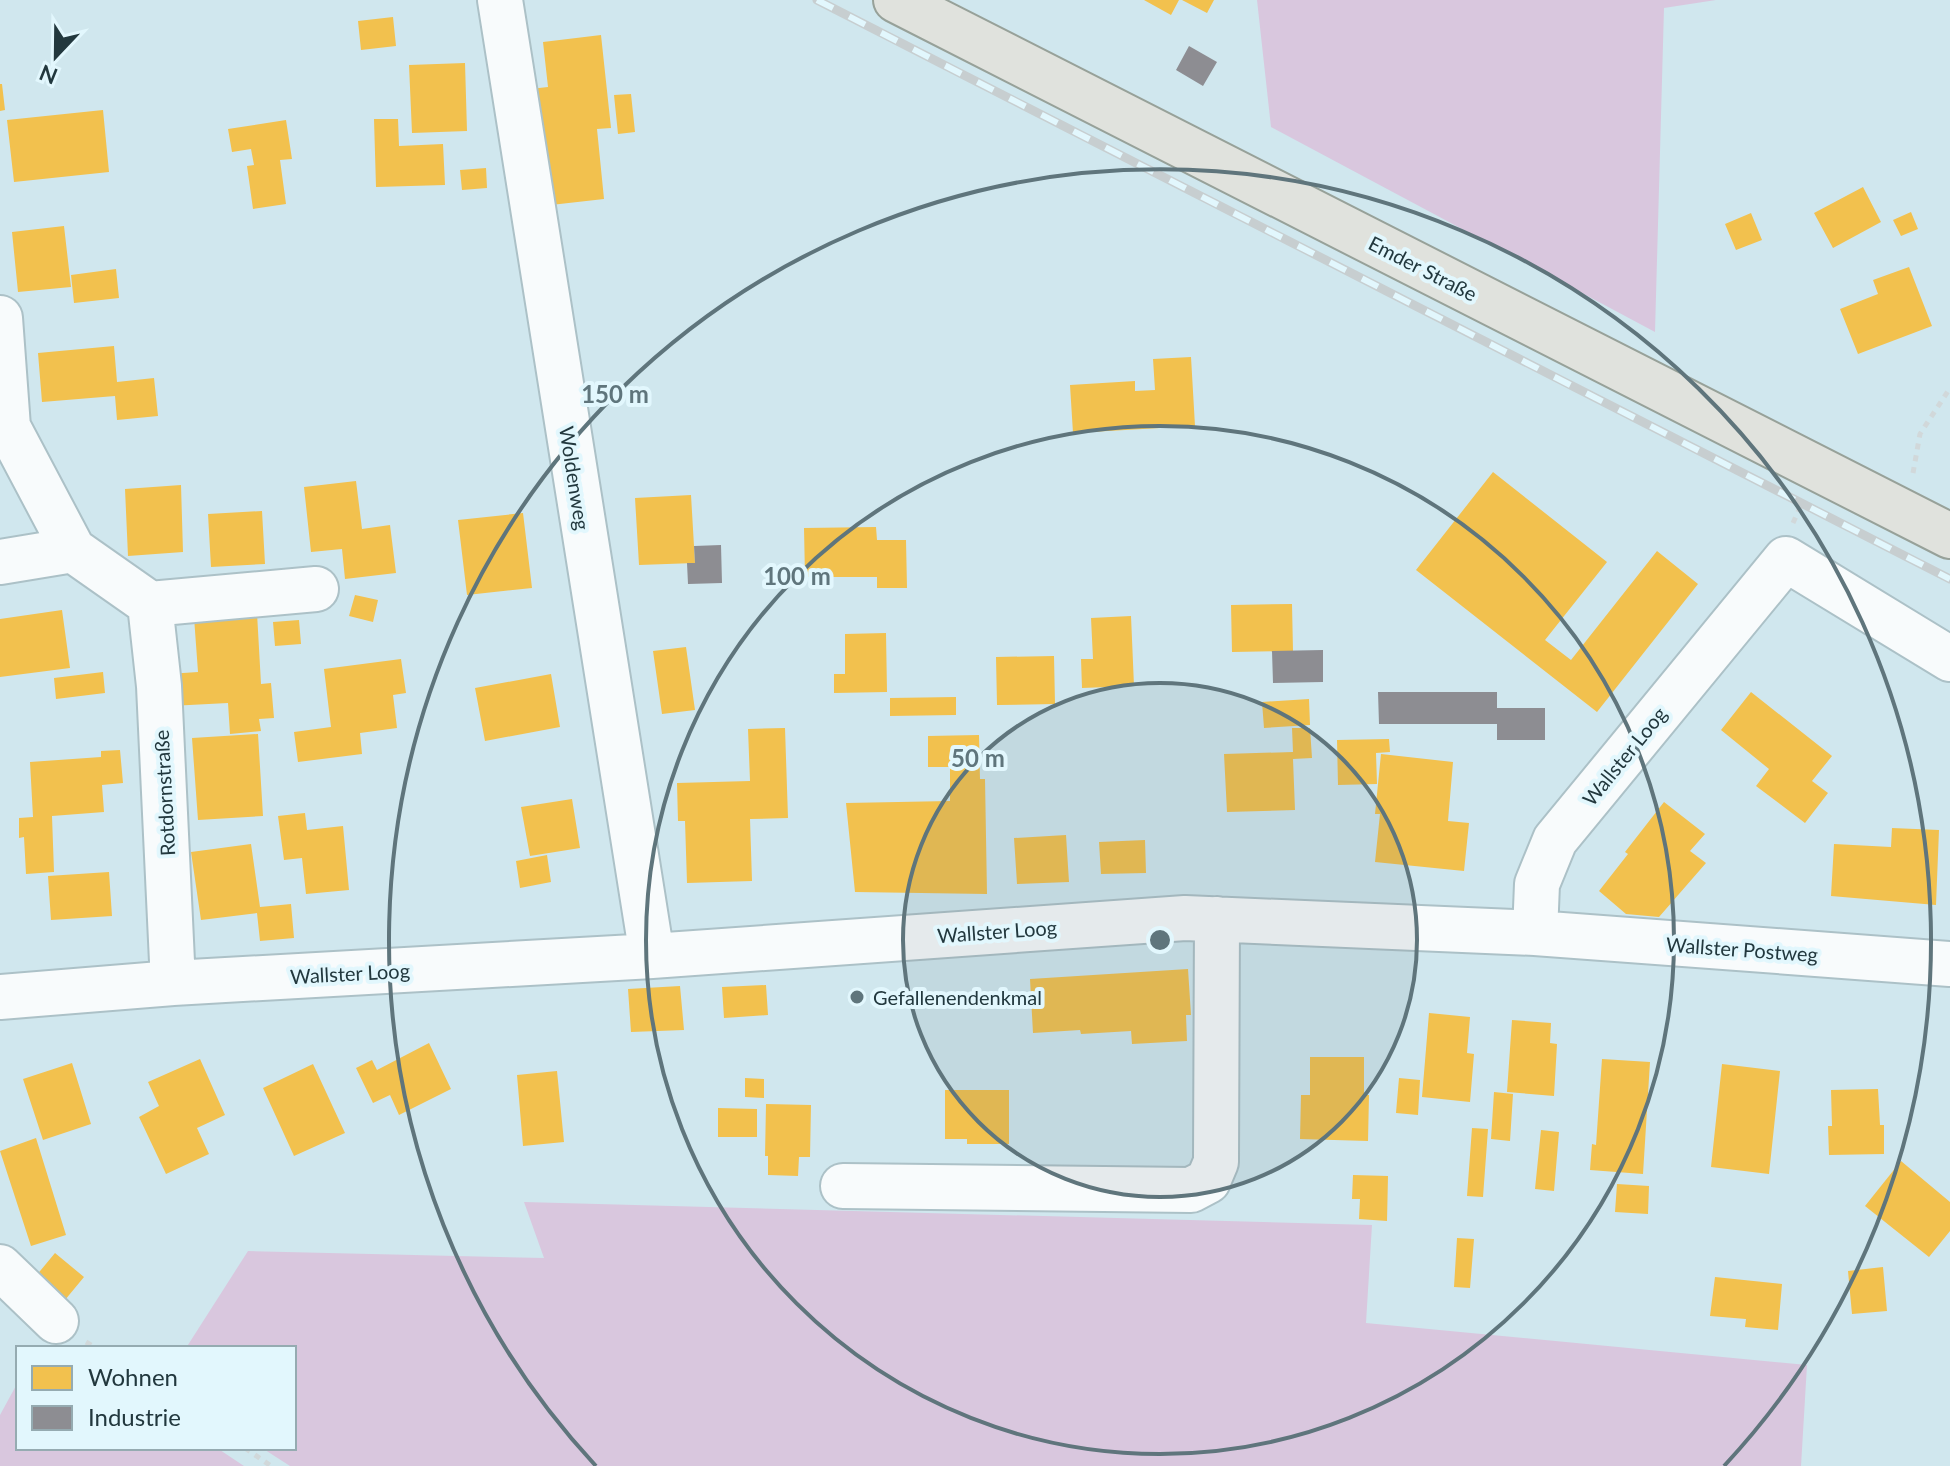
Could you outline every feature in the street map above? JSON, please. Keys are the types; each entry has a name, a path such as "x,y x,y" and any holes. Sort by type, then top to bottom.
{"main road":[{"name":"Emder Straße","path":"896,0 1950,536"}],"street":[{"name":"Woldenweg","path":"500,0 652,956"},
{"path":"0,318 8,427 73,550 150,604 316,589"},
{"path":"0,562 73,550"},
{"name":"Wallster Loog","path":"0,997 173,983 652,956 1169,919 1535,933 1537,884 1555,840 1786,559 1950,659"},
{"name":"Rotdornstraße","path":"150,604 159,686 173,983"},
{"path":"843,1186 1191,1190 1208,1181 1216,1162 1217,919"},
{"name":"Wallster Postweg","path":"1535,933 1950,964"},
{"path":"0,1267 56,1321"}],"path":[{"path":"1911,484 1920,434 1950,388"},
{"path":"248,1450 271,1466"}],"shaded area":[{"path":"1257,0 1716,0 1664,8 1655,332 1271,127"},
{"path":"524,1202 1372,1225 1366,1323 1807,1365 1801,1466 290,1466 265,1450 296,1450 296,1346 187,1346 248,1251 544,1258"},
{"path":"16,1386 16,1450 220,1450 244,1466 0,1466 0,1415"}],"building: Wohnen":[{"path":"1144,0 1179,0 1171,15"},
{"path":"1182,0 1214,0 1207,13"},
{"path":"393,17 396,46 361,50 358,21"},
{"path":"601,35 611,128 597,129 604,199 542,206 530,89 548,87 543,42"},
{"path":"465,63 467,131 412,133 409,65"},
{"path":"0,84 5,110 0,111"},
{"path":"631,94 635,132 618,134 614,95"},
{"path":"103,110 109,172 14,182 7,120"},
{"path":"374,119 398,119 399,146 443,144 445,185 376,187"},
{"path":"286,120 292,159 280,160 286,204 253,209 247,166 254,165 251,149 232,152 228,129"},
{"path":"486,168 487,188 462,190 460,170"},
{"path":"1863,187 1881,222 1833,248 1814,213"},
{"path":"1911,212 1918,229 1901,236 1893,220"},
{"path":"1751,213 1762,240 1736,250 1725,224"},
{"path":"64,226 71,287 18,292 12,232"},
{"path":"1909,267 1932,326 1858,354 1840,309 1878,294 1873,280"},
{"path":"116,269 119,298 74,303 71,275"},
{"path":"114,346 117,382 154,378 158,416 117,420 115,396 42,402 38,353"},
{"path":"1191,357 1195,426 1073,433 1070,385 1135,381 1135,391 1155,390 1153,359"},
{"path":"1493,472 1607,562 1545,640 1571,660 1657,551 1698,584 1597,712 1416,570"},
{"path":"356,481 362,529 390,525 396,573 345,579 342,549 311,552 304,487"},
{"path":"181,485 183,552 128,556 125,489"},
{"path":"691,495 695,563 639,565 635,498"},
{"path":"262,511 265,564 211,567 208,514"},
{"path":"523,513 532,588 467,595 458,520"},
{"path":"876,527 877,540 906,540 907,588 877,588 877,577 805,577 804,528"},
{"path":"355,595 378,600 373,622 349,616"},
{"path":"1292,604 1293,651 1232,652 1231,605"},
{"path":"62,610 70,668 0,677 0,619"},
{"path":"257,613 261,684 271,683 274,718 259,719 261,731 230,734 228,703 170,706 168,674 198,672 194,617"},
{"path":"1131,616 1134,686 1082,688 1081,659 1093,659 1091,618"},
{"path":"299,620 301,644 275,646 273,622"},
{"path":"886,633 887,692 834,693 834,674 845,674 845,634"},
{"path":"686,647 695,710 662,714 653,651"},
{"path":"1054,656 1055,704 997,705 996,657"},
{"path":"401,659 406,693 393,695 397,728 360,733 362,754 298,762 294,732 331,727 324,669"},
{"path":"103,672 105,693 56,699 54,678"},
{"path":"551,674 560,727 485,741 475,688"},
{"path":"1751,692 1832,756 1812,781 1828,793 1805,823 1756,786 1769,769 1721,730"},
{"path":"956,697 956,715 890,716 890,698"},
{"path":"1309,699 1310,725 1264,728 1262,702"},
{"path":"785,728 788,818 750,819 752,881 687,883 685,821 678,821 677,783 750,781 748,729"},
{"path":"1292,728 1310,728 1312,758 1293,759 1295,810 1227,812 1224,754 1293,752"},
{"path":"258,734 263,816 198,820 192,738"},
{"path":"979,735 980,779 985,779 987,894 855,892 846,803 950,801 950,767 928,767 928,736"},
{"path":"1389,739 1390,752 1376,753 1377,784 1338,785 1337,740"},
{"path":"120,750 123,783 102,785 104,812 52,816 54,872 26,874 24,837 19,838 19,818 33,817 30,762 101,757 101,751"},
{"path":"1381,754 1453,762 1448,821 1469,823 1464,871 1375,862 1380,814 1375,814"},
{"path":"572,799 580,848 530,856 521,807"},
{"path":"1664,802 1705,834 1690,851 1706,863 1659,917 1626,914 1599,891"},
{"path":"305,813 307,830 343,826 349,890 306,894 302,858 284,860 278,816"},
{"path":"1892,828 1939,830 1936,905 1831,896 1834,844 1891,847"},
{"path":"1066,835 1069,882 1017,884 1014,838"},
{"path":"1145,840 1146,873 1101,874 1099,842"},
{"path":"251,844 260,907 291,904 294,938 260,941 257,913 201,920 191,852"},
{"path":"547,855 551,882 520,888 516,861"},
{"path":"109,872 112,916 51,920 48,876"},
{"path":"1188,969 1191,1015 1186,1015 1187,1041 1132,1044 1131,1031 1033,1033 1030,979"},
{"path":"766,985 768,1015 724,1018 722,987"},
{"path":"680,986 684,1030 631,1032 628,989"},
{"path":"1429,1013 1470,1017 1467,1053 1474,1054 1470,1102 1422,1097"},
{"path":"1512,1020 1551,1023 1550,1043 1557,1044 1554,1096 1507,1092"},
{"path":"429,1043 451,1089 399,1115 390,1095 373,1103 356,1068 372,1060 377,1070"},
{"path":"1310,1057 1364,1057 1364,1095 1369,1095 1368,1141 1300,1139 1301,1095 1310,1095"},
{"path":"200,1059 225,1115 197,1128 209,1154 166,1174 139,1117 159,1106 148,1082"},
{"path":"1602,1059 1650,1062 1643,1174 1590,1170 1592,1144 1596,1145"},
{"path":"72,1063 91,1124 43,1140 23,1079"},
{"path":"313,1064 345,1133 294,1156 263,1088"},
{"path":"1722,1064 1780,1071 1769,1174 1711,1167"},
{"path":"557,1071 564,1142 523,1146 517,1075"},
{"path":"745,1078 764,1079 764,1098 745,1097"},
{"path":"1399,1078 1420,1080 1418,1115 1396,1113"},
{"path":"1878,1089 1880,1125 1884,1125 1884,1154 1829,1155 1831,1090"},
{"path":"945,1090 1009,1090 1009,1144 967,1144 967,1139 945,1139"},
{"path":"1494,1092 1513,1094 1510,1141 1491,1139"},
{"path":"766,1104 811,1105 810,1157 799,1157 798,1176 768,1175 768,1156 765,1156"},
{"path":"718,1108 757,1109 757,1137 718,1137"},
{"path":"1472,1128 1488,1129 1483,1197 1467,1196"},
{"path":"1541,1130 1559,1132 1554,1191 1535,1189"},
{"path":"36,1138 66,1235 31,1246 0,1151"},
{"path":"1901,1161 1950,1202 1950,1231 1929,1257 1865,1206"},
{"path":"1353,1175 1388,1176 1387,1221 1359,1219 1360,1199 1352,1199"},
{"path":"1617,1184 1649,1186 1648,1214 1615,1212"},
{"path":"1457,1238 1474,1239 1470,1288 1454,1287"},
{"path":"55,1253 84,1277 60,1306 31,1282"},
{"path":"1883,1267 1887,1311 1852,1314 1848,1271"},
{"path":"1715,1277 1782,1284 1778,1330 1745,1327 1746,1319 1710,1316"}],"building: Industrie":[{"path":"1189,46 1217,62 1203,86 1176,70"},
{"path":"721,545 722,583 688,584 687,563 695,563 694,546"},
{"path":"1323,650 1323,682 1273,683 1272,651"},
{"path":"1378,692 1497,692 1497,708 1545,708 1545,740 1497,740 1497,724 1379,724"}],"railway":[{"path":"817,0 1950,579"}],"place":[{"name":"Gefallenendenkmal","path":"857,997"}]}
